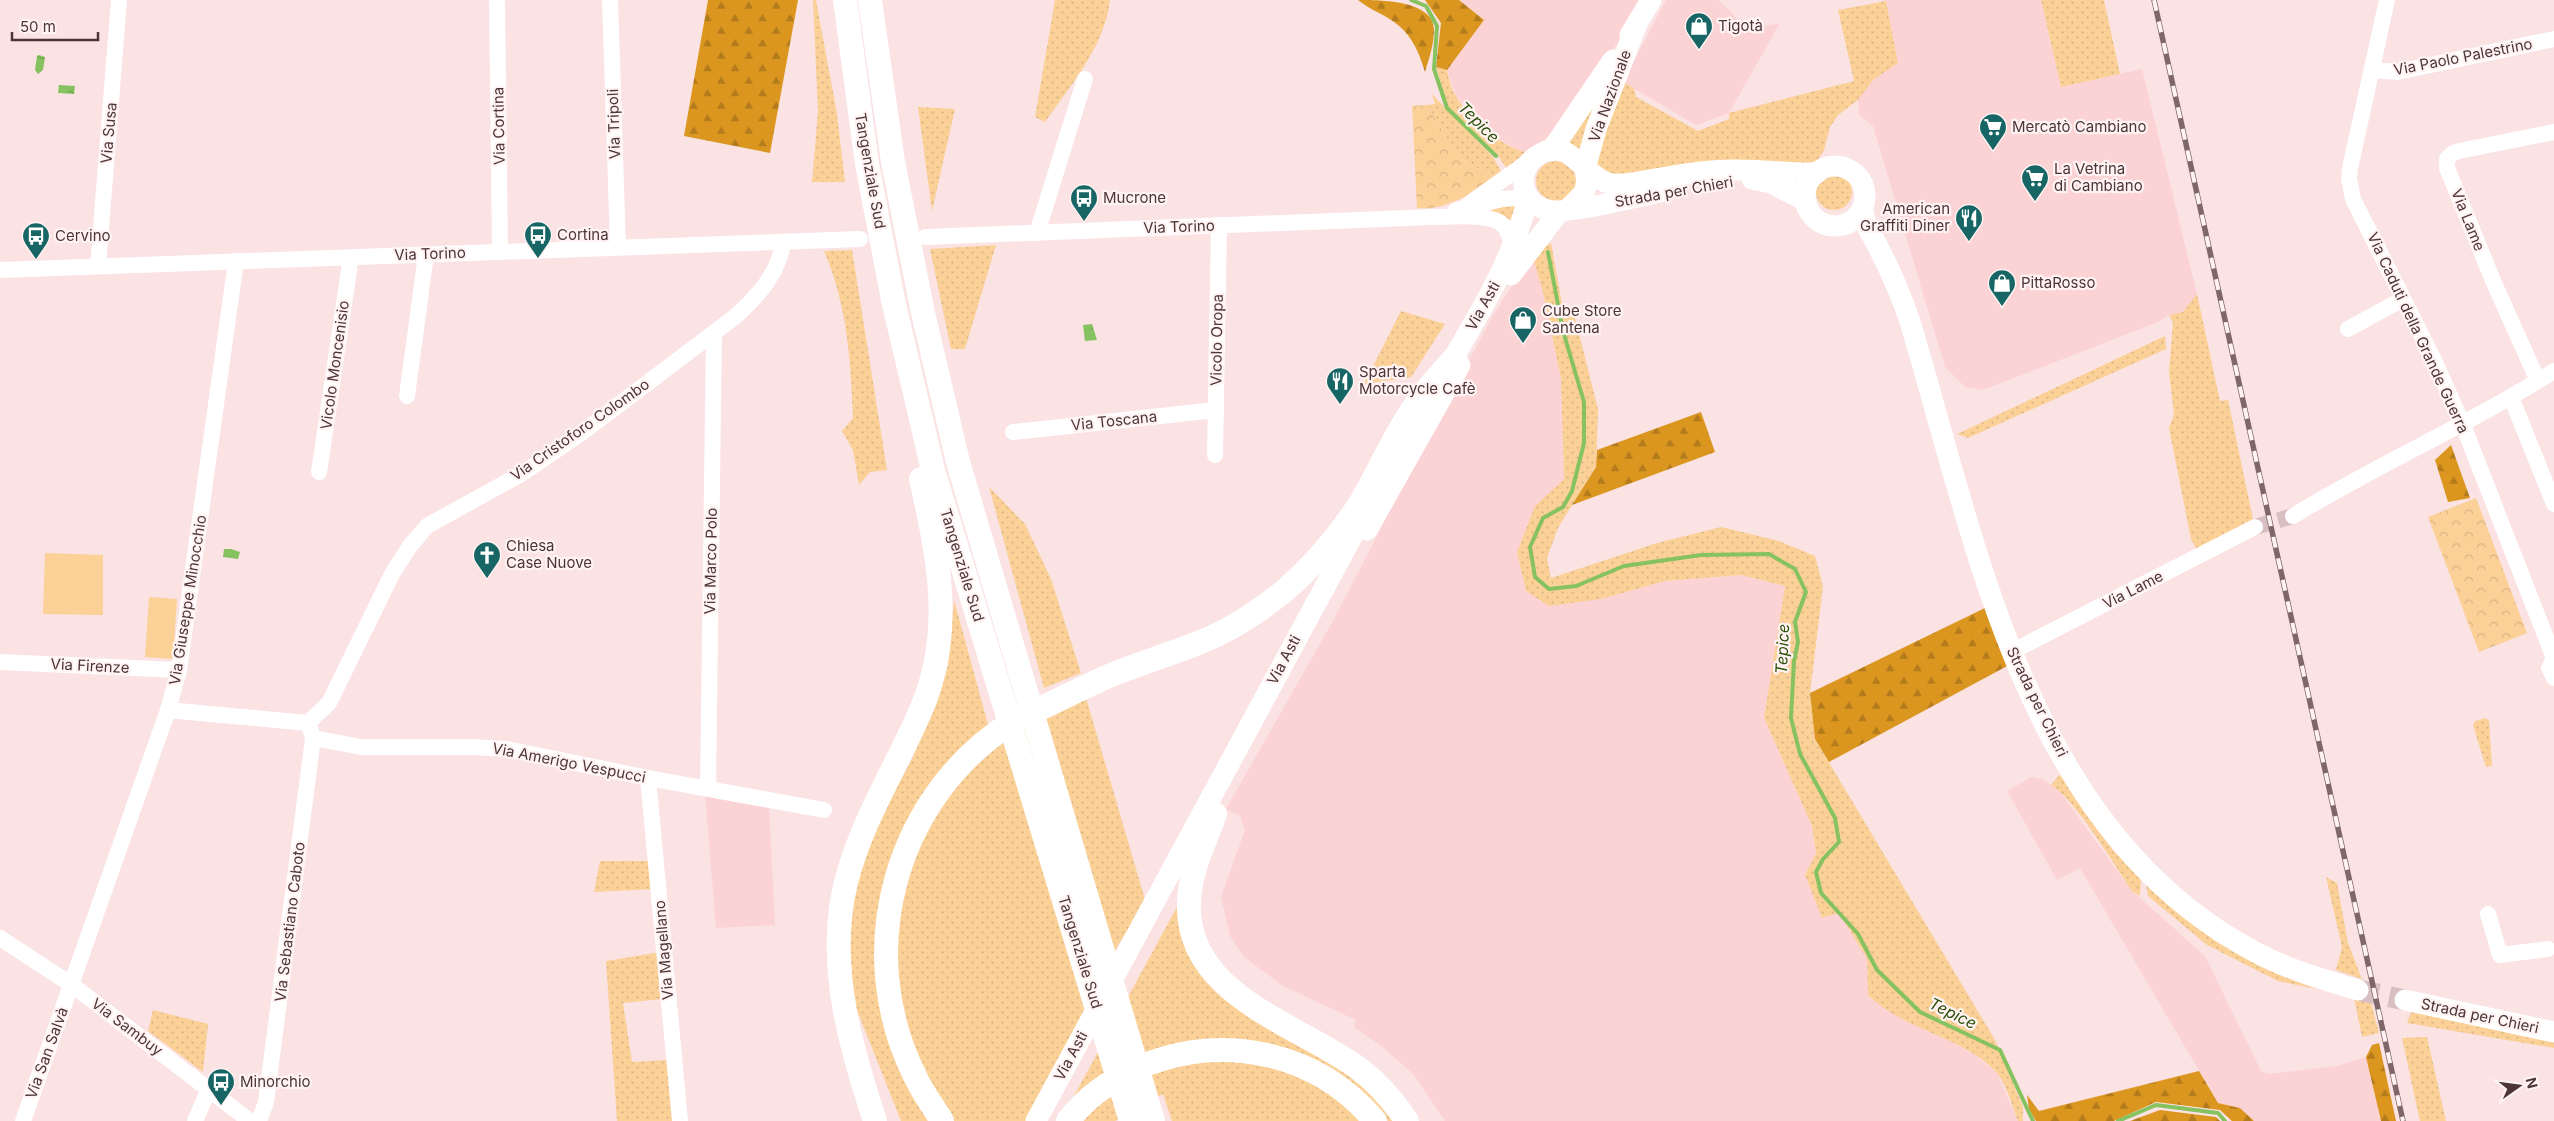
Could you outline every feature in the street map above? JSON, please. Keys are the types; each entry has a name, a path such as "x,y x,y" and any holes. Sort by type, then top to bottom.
{"highway":[{"name":"Tangenziale Sud","path":"845,0 867,164 893,300 933,470 1131,1119"},
{"name":"Tangenziale Sud","path":"870,0 893,162 923,313 958,462 1155,1121"},
{"path":"875,1121 859,1072 841,1000 838,942 843,896 857,845 924,704 937,653 942,607 936,549 896,367 893,300"},
{"path":"942,1121 915,1076 900,1040 890,999 885,956 888,913 898,867 916,827 938,792 967,758 1014,721 1110,676 1201,642 1246,618 1283,591 1323,552 1358,507 1418,401 1453,360"},
{"path":"1215,814 1193,875 1189,902 1190,926 1197,947 1211,971 1250,1005 1359,1068 1394,1102 1407,1121"},
{"path":"1068,1121 1075,1112 1100,1090 1135,1070 1162,1058 1197,1051 1237,1049 1275,1056 1309,1068 1346,1092 1375,1121"}],"main road":[{"name":"Via Nazionale","path":"1550,150 1637,24 1651,0"},
{"name":"Via Nazionale","path":"1585,169 1596,129 1637,24"},
{"name":"Via Nazionale","path":"1530,162 1539,154 1550,150 1566,152 1578,158 1585,169 1587,182 1584,193 1563,211"},
{"path":"1530,162 1524,174 1528,197 1536,206 1547,211 1563,211"},
{"path":"1837,166 1852,171 1858,177 1865,192 1863,209 1854,220 1841,226 1822,223 1814,218 1806,201 1807,185 1817,172 1837,166"},
{"name":"Strada per Chieri","path":"1585,169 1609,184 1624,184 1707,171 1817,172"},
{"name":"Strada per Chieri","path":"1563,211 1729,180 1752,179 1771,183 1806,201"},
{"name":"Via Asti","path":"1036,1121 1334,569 1453,360 1513,248 1528,197"},
{"name":"Strada per Chieri","path":"1863,209 1867,226 1904,304 1982,571 2011,652 2032,698 2083,790 2114,836 2180,902 2257,953 2300,973 2358,990"},
{"name":"Via Asti","path":"1049,1121 1215,814 1342,573 1507,281 1563,211"},
{"name":"Strada per Chieri","path":"1841,226 1858,238 1893,278"},
{"name":"Strada per Chieri","path":"2406,1000 2554,1032"}],"street":[{"name":"Via Susa","path":"98,266 120,0"},
{"name":"Via Cortina","path":"497,0 500,252"},
{"name":"Via Tripoli","path":"610,0 618,248"},
{"name":"Via Caduti della Grande Guerra","path":"2387,0 2349,179 2353,198 2434,360 2463,425 2554,658"},
{"name":"Via Paolo Palestrino","path":"2372,70 2398,72 2554,39"},
{"path":"1037,233 1084,79"},
{"name":"Via Lame","path":"2538,381 2494,283 2447,168 2447,159 2452,153 2459,151 2554,132"},
{"name":"Via Torino","path":"1460,210 1530,162"},
{"name":"Via Torino","path":"1432,216 1503,199 1528,197"},
{"name":"Via Torino","path":"925,237 1432,216 1479,217 1495,220 1506,228 1513,248"},
{"name":"Vicolo Oropa","path":"1215,455 1219,225"},
{"name":"Via Torino","path":"0,270 860,239"},
{"name":"Via Cristoforo Colombo","path":"311,730 329,703 392,574 410,546 427,526 523,473 580,434 714,333 756,297 778,264 783,242"},
{"path":"407,396 426,254"},
{"name":"Vicolo Moncenisio","path":"319,472 351,257"},
{"name":"Via Giuseppe Minocchio","path":"72,985 168,710 180,670 236,261"},
{"path":"2348,329 2403,298"},
{"name":"Via Marco Polo","path":"708,789 714,333"},
{"path":"2293,516 2356,478 2463,425 2554,371"},
{"path":"2511,397 2554,504"},
{"name":"Via Toscana","path":"1013,432 1216,410"},
{"name":"Via Lame","path":"2011,652 2255,527"},
{"path":"2554,658 2549,668 2554,678"},
{"name":"Via Firenze","path":"0,662 180,670"},
{"path":"168,710 311,730"},
{"name":"Via Amerigo Vespucci","path":"311,730 361,747 472,747 507,749 648,778 824,810"},
{"name":"Via Sebastiano Caboto","path":"259,1121 266,1102 311,730"},
{"name":"Via Magellano","path":"648,778 680,1121"},
{"path":"2488,914 2500,955 2552,948"},
{"name":"Via Sambuy","path":"0,938 72,985 250,1121"},
{"name":"Via San Salvà","path":"23,1121 72,985"},
{"path":"195,1121 209,1089"}],"shaded area":[{"path":"1459,0 1646,0 1561,128 1525,152 1516,150 1479,123 1456,96 1447,70 1484,20"},
{"path":"1666,0 1718,0 1733,14 1744,31 1780,23 1729,113 1696,125 1623,82"},
{"name":"La Vetrina di Cambiano","path":"1882,0 2041,0 2061,87 2142,69 2197,294 2183,312 2169,315 2158,322 1983,390 1965,387 1945,367 1873,126 1859,115 1858,100 1873,80 1898,63 1886,1"},
{"path":"1532,255 1543,292 1561,379 1564,479 1535,506 1517,552 1526,590 1601,599 1665,581 1741,575 1785,586 1764,718 1812,826 1816,853 1805,875 1822,918 1839,913 1867,959 1868,995 1975,1055 1997,1073 2018,1121 1445,1121 1413,1074 1384,1048 1354,1027 1356,1020 1283,986 1244,957 1230,936 1221,897 1245,830 1240,816 1226,809 1333,621 1399,489 1494,314"},
{"path":"2032,777 2042,779 2058,789 2132,891 2205,956 2261,1071 2268,1074 2337,1066 2366,1057 2381,1121 2254,1121 2240,1108 2218,1103 2080,868 2057,880 2007,791"},
{"path":"705,794 769,807 775,925 716,928"}],"green space":[{"path":"708,0 798,0 770,153 684,136"},
{"path":"813,0 816,0 837,114 845,182 812,182 818,111"},
{"path":"1055,0 1110,0 1107,17 1094,49 1075,80 1045,122 1035,117"},
{"path":"1358,0 1379,0 1416,7 1432,20 1434,30 1432,46 1425,72 1421,59 1408,35 1393,21"},
{"path":"1425,0 1459,0 1484,20 1447,70 1436,67 1441,23"},
{"path":"2041,0 2104,0 2120,74 2061,87"},
{"path":"1886,1 1898,63 1873,80 1858,100 1838,115 1830,127 1824,150 1816,163 1608,177 1598,169 1595,159 1625,83 1634,88 1636,97 1698,131 1729,119 1729,113 1854,81 1838,10"},
{"path":"1436,67 1447,70 1454,93 1468,113 1496,138 1525,152 1507,169 1497,154 1448,107"},
{"path":"1432,94 1493,157 1502,173 1493,180 1485,172 1465,162 1454,149 1426,105 1435,104"},
{"path":"1597,94 1583,151 1567,143"},
{"path":"1426,105 1454,149 1465,162 1468,165 1485,171 1493,180 1466,196 1447,204 1437,207 1417,208 1412,106"},
{"path":"918,107 955,109 932,211"},
{"path":"1560,161 1567,164 1573,170 1576,181 1575,189 1567,198 1560,201 1552,201 1545,198 1537,189 1536,177 1539,170 1548,162"},
{"path":"1834,174 1846,180 1852,192 1846,204 1834,210 1822,204 1816,192 1822,180"},
{"path":"1519,202 1512,230 1488,211 1495,207"},
{"path":"1551,243 1563,309 1572,306 1598,409 1596,466 1558,528 1547,558 1551,578 1657,543 1721,527 1779,541 1815,556 1823,586 1810,693 1815,739 1995,1040 2023,1107 2023,1121 2018,1121 2003,1082 1996,1072 1983,1060 1951,1041 1898,1017 1868,995 1867,959 1839,913 1822,918 1805,875 1816,853 1812,826 1764,718 1785,586 1741,575 1665,581 1601,599 1549,606 1526,591 1517,552 1535,506 1564,479 1561,379 1543,292 1532,255"},
{"path":"996,245 965,349 951,349 930,249"},
{"path":"852,250 887,470 870,472 859,485 853,450 842,431 853,418 851,375 843,312 832,271 824,251"},
{"path":"2197,294 2220,401 2228,400 2253,519 2197,550 2191,539 2169,428 2174,415 2169,371 2173,323 2169,315 2183,312"},
{"path":"1401,311 1445,324 1411,377 1364,384"},
{"path":"2165,336 2166,349 1968,438 1957,434"},
{"path":"1701,412 1715,452 1572,505 1596,467 1597,450"},
{"path":"2451,445 2470,498 2448,502 2435,460"},
{"path":"989,487 1025,524 1051,579 1081,673 1044,688"},
{"path":"2476,498 2527,633 2479,652 2428,517"},
{"path":"45,553 103,555 103,615 43,614"},
{"path":"149,597 177,599 173,659 145,657"},
{"path":"954,600 989,728 942,774 881,929 934,1121 901,1121 855,1005 849,957 852,909 863,861 881,816 911,761 936,705 948,665"},
{"path":"1987,607 2009,665 1829,762 1815,739 1810,693"},
{"path":"1086,698 1146,903 1118,945 1027,1121 950,1121 917,1064 892,957 905,874 944,797 996,743"},
{"path":"2486,718 2489,721 2492,766 2486,767 2473,725 2475,721"},
{"path":"2062,772 2113,850 2141,878 2140,896 2132,891 2071,803 2051,785"},
{"path":"600,861 653,861 655,889 594,892"},
{"path":"2326,877 2337,883 2348,943 2362,979 2336,970 2342,947"},
{"path":"2146,883 2164,901 2204,932 2247,958 2316,989 2278,981 2207,945 2148,896"},
{"path":"1178,905 1183,936 1365,1083 1400,1121 1388,1121 1363,1093 1229,1044 1067,1109"},
{"path":"661,952 662,999 623,1003 632,1062 667,1060 673,1121 617,1121 606,961"},
{"path":"2361,995 2369,995 2379,1033 2362,1037 2354,998"},
{"path":"153,1010 208,1024 203,1072 148,1031"},
{"path":"2412,1010 2554,1041 2554,1048 2407,1023"},
{"path":"2427,1037 2446,1121 2420,1121 2402,1038"},
{"path":"2379,1043 2396,1121 2381,1121 2366,1057 2372,1045"},
{"path":"1219,1058 1284,1066 1330,1088 1367,1121 1172,1121 1163,1094 1115,1121 1083,1121 1102,1100 1158,1068"},
{"path":"2199,1071 2218,1103 2240,1108 2254,1121 2232,1121 2220,1110 2156,1102 2114,1121 2036,1121 2029,1109 2027,1095 2039,1111"},
{"path":"2160,1110 2216,1117 2220,1121 2130,1121"}],"water":[{"path":"37,56 45,57 43,70 38,74 35,70"},
{"path":"59,85 75,86 74,94 58,93"},
{"path":"1092,324 1097,340 1085,341 1083,325"},
{"path":"224,549 240,552 238,559 223,557"}],"waterway":[{"name":"Tepice","path":"1411,0 1426,6 1437,26 1434,69 1447,108 1496,156"},
{"name":"Tepice","path":"1548,252 1563,331 1584,402 1584,443 1572,491 1563,507 1543,518 1530,547 1535,577 1549,589 1576,586 1624,566 1701,555 1769,554 1795,569 1806,592 1795,622 1798,642 1794,661 1791,718 1800,754 1835,818 1839,842 1823,859 1816,872 1821,893 1858,934 1877,970 1920,1012 2000,1050 2033,1121"},
{"name":"Tepice","path":"2118,1121 2156,1105 2218,1113 2225,1121"}],"tunnel":[{"path":"2255,527 2293,516"},
{"path":"2358,990 2405,1000"}],"railway":[{"path":"2154,0 2403,1121"}],"place":[{"name":"Tigotà","path":"1699,50"},
{"name":"Mercatò Cambiano","path":"1993,151"},
{"name":"La Vetrina di Cambiano","path":"2035,202"},
{"name":"Mucrone","path":"1084,222"},
{"name":"American Graffiti Diner","path":"1969,242"},
{"name":"Cortina","path":"538,259"},
{"name":"Cervino","path":"36,260"},
{"name":"PittaRosso","path":"2002,307"},
{"name":"Cube Store Santena","path":"1523,344"},
{"name":"Sparta Motorcycle Cafè","path":"1340,405"},
{"name":"Chiesa Case Nuove","path":"487,579"},
{"name":"Minorchio","path":"221,1106"}]}
